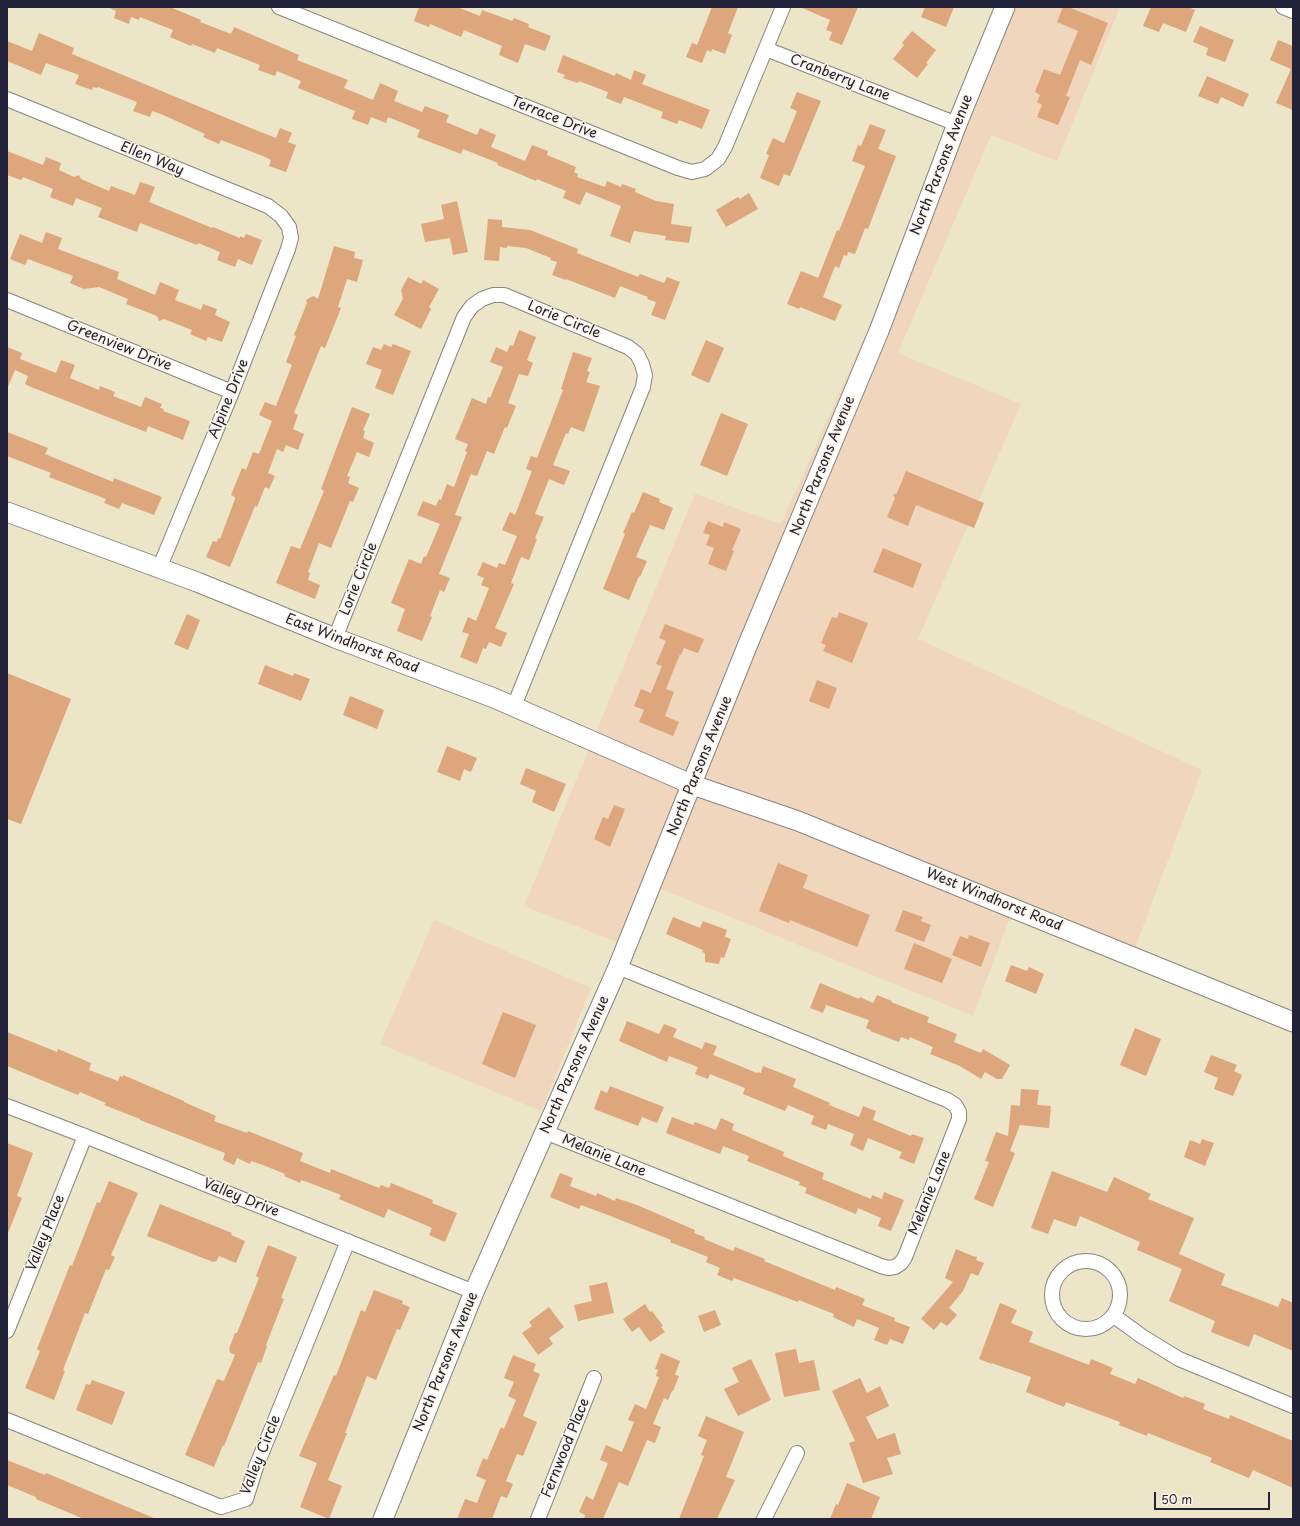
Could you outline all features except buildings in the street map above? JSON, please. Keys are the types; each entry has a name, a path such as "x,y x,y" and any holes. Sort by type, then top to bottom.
{"main road":[{"name":"North Parsons Avenue","path":"383,1519 474,1292 618,967 693,785 748,644 878,330 957,124 1005,7"},
{"name":"East Windhorst Road","path":"7,512 197,582 336,638 514,706 693,785"},
{"name":"West Windhorst Road","path":"693,785 798,821 1293,1022"}],"street":[{"name":"Terrace Drive","path":"279,7 296,10 678,168 692,172 705,169 718,159 725,147 766,49"},
{"path":"766,49 783,7"},
{"path":"1283,7 1293,11"},
{"name":"Cranberry Lane","path":"766,49 957,124"},
{"name":"Ellen Way","path":"7,99 268,206 281,216 289,227"},
{"name":"Alpine Drive","path":"160,569 288,249 291,238 289,227"},
{"name":"Lorie Circle","path":"336,638 464,317 472,306 482,299 493,295 504,295 628,347 637,354 642,364 645,376 643,387 514,706"},
{"name":"Greenview Drive","path":"7,300 232,392"},
{"name":"Melanie Lane","path":"545,1132 881,1266 888,1268 896,1267 905,1257 960,1119 959,1112 955,1105 940,1097 618,967"},
{"name":"Valley Drive","path":"7,1106 474,1292"},
{"name":"Valley Place","path":"7,1331 85,1136"},
{"name":"Valley Circle","path":"7,1420 221,1507 246,1499 256,1467 348,1241"},
{"path":"1085,1260 1096,1262 1106,1267 1114,1274 1119,1284 1121,1295 1119,1306 1114,1316 1105,1323 1094,1328 1083,1329 1071,1326 1062,1319 1055,1309 1052,1298 1053,1286 1057,1277 1064,1268 1085,1260"},
{"path":"1114,1316 1143,1337 1179,1359 1293,1406"},
{"name":"Fernwood Place","path":"538,1519 594,1378"},
{"path":"764,1519 797,1453"}],"shaded area":[{"path":"1013,7 1120,7 1057,161 991,135 898,353 1021,404 918,639 1202,770 1135,948 704,779"},
{"path":"887,286 689,773 596,732 695,494 781,524"},
{"path":"589,749 682,790 619,943 524,906"},
{"path":"697,796 795,829 1010,917 973,1016 659,888"},
{"path":"434,920 591,988 541,1111 380,1044"}]}
